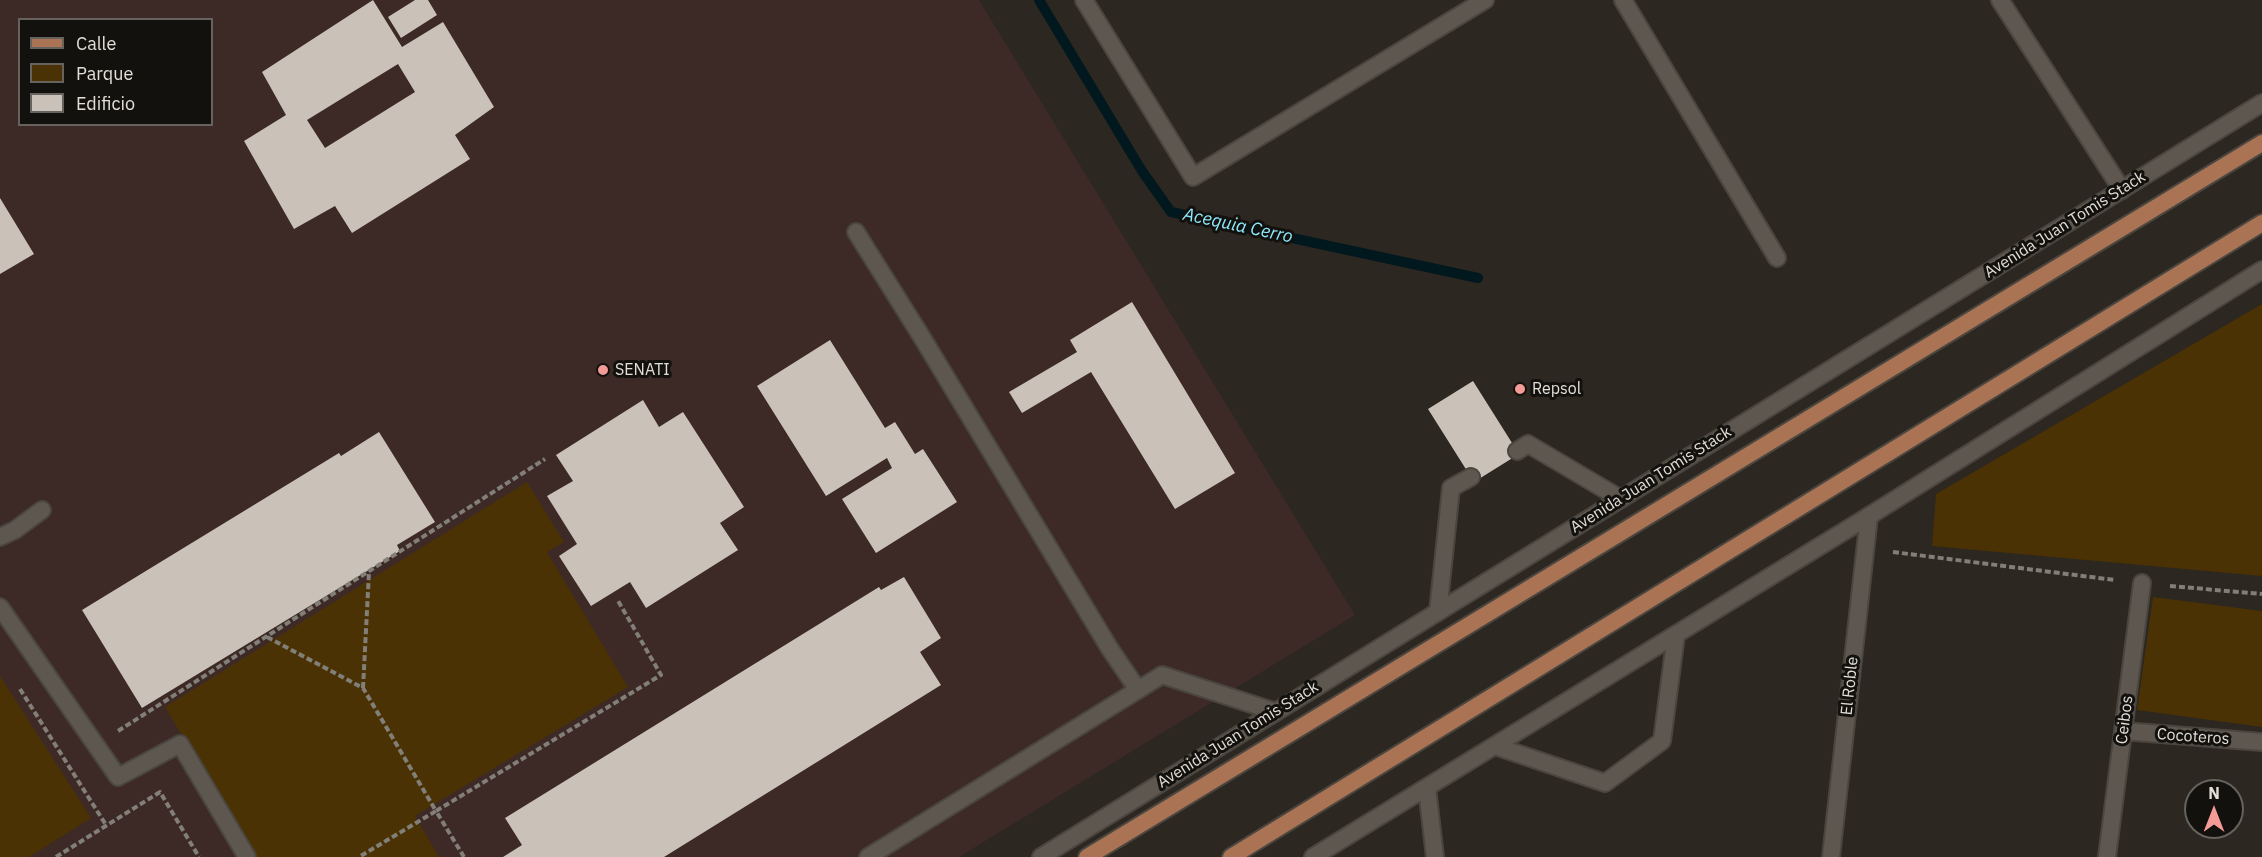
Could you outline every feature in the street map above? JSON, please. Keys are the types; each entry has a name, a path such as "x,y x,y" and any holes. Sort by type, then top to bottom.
{"main road":[{"name":"Avenida Juan Tomis Stack","path":"1087,857 2262,143"},
{"path":"1231,857 2262,223"}],"street":[{"path":"1084,0 1193,177 1485,0"},
{"path":"1623,0 1777,258"},
{"path":"2000,0 2122,190"},
{"name":"Avenida Juan Tomis Stack","path":"1041,857 2262,104"},
{"path":"856,232 1110,649 1138,690"},
{"path":"1313,857 1869,516 2262,270"},
{"path":"1517,451 1528,444 1621,499"},
{"path":"1438,612 1451,488 1471,477"},
{"path":"0,537 15,530 42,510"},
{"name":"El Roble","path":"1831,857 1869,516"},
{"name":"Ceibos","path":"2108,857 2142,583"},
{"path":"0,607 97,744 117,777 180,744 247,857"},
{"path":"1495,746 1605,783 1662,741 1676,635"},
{"path":"868,857 1162,675 1276,712"},
{"name":"Cocoteros","path":"2123,731 2262,742"},
{"path":"1427,788 1435,857"}],"path":[{"path":"97,744 545,459"},
{"path":"1865,548 2142,583 2262,594"},
{"path":"363,688 369,571"},
{"path":"359,857 661,675 617,599"},
{"path":"267,637 363,688 464,857"},
{"path":"18,687 106,825"},
{"path":"56,857 160,792 199,857"}],"shaded area":[{"name":"SENATI","path":"0,0 979,0 1355,615 959,857 0,857"}],"green space":[{"path":"2262,304 2262,576 1932,546 1936,494"},
{"path":"527,482 564,542 547,552 628,687 415,816 439,857 255,857 165,707"},
{"path":"2153,597 2262,611 2262,727 2137,710"},
{"path":"0,676 91,818 29,857 0,857"}],"building":[{"path":"373,0 402,47 443,22 494,107 455,135 470,159 352,233 335,206 294,229 244,141 286,115 262,72","holes":["398,64 415,92 325,148 307,120"]},
{"path":"415,0 428,0 437,15 401,38 388,17"},
{"path":"0,198 34,254 0,274"},
{"path":"1132,302 1235,473 1175,509 1091,372 1022,413 1009,392 1077,352 1070,340"},
{"path":"830,340 885,428 895,422 915,454 923,449 957,502 876,553 842,499 892,468 887,458 826,496 757,386"},
{"path":"1473,381 1519,454 1474,482 1428,409"},
{"path":"643,400 659,427 683,412 744,507 720,523 738,550 646,608 630,582 591,606 559,556 577,544 547,496 573,481 556,455"},
{"path":"379,432 435,522 397,545 400,551 142,708 82,610 339,453 341,456"},
{"path":"904,577 941,638 920,652 941,685 664,857 503,857 522,845 505,818 879,587 881,590"}],"waterway":[{"name":"Acequia Cerro","path":"1039,0 1142,171 1171,212 1478,278"}],"place":[{"name":"SENATI","path":"603,370"},
{"name":"Repsol","path":"1520,389"}]}
